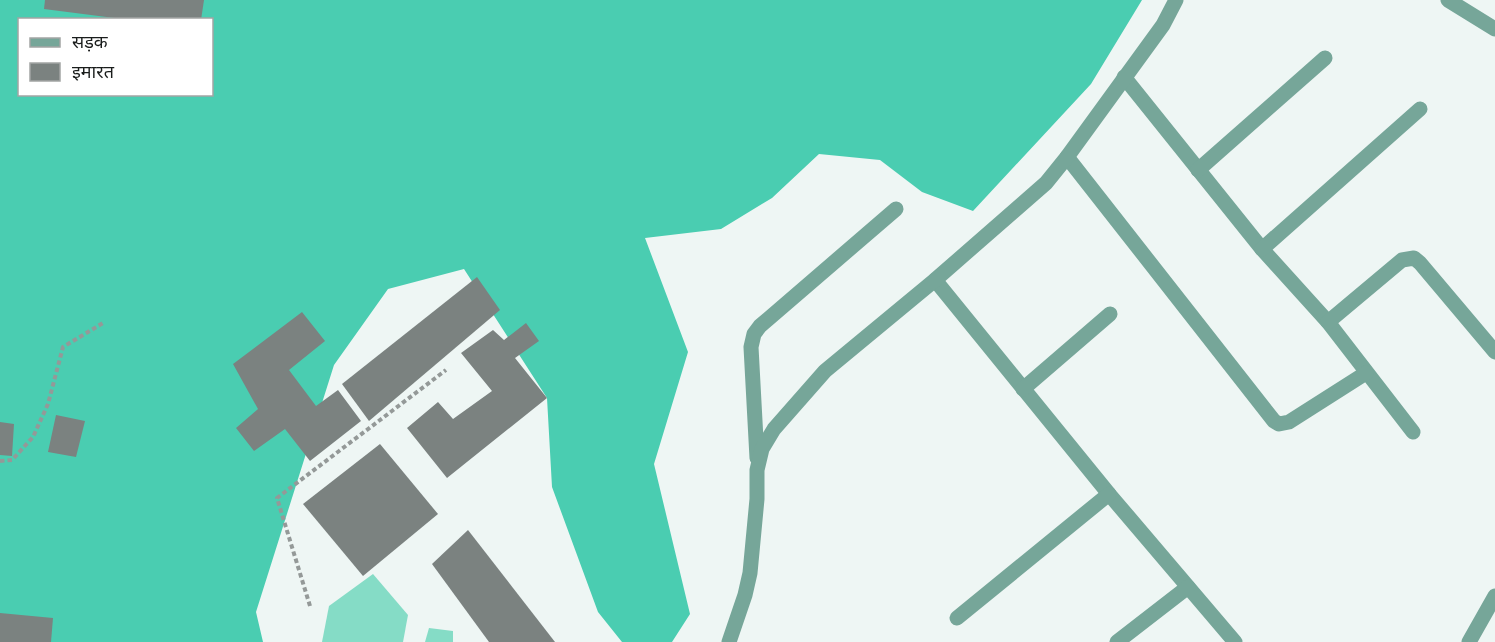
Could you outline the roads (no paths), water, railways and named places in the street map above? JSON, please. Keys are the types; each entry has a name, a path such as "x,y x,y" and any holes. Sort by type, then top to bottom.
{"street":[{"path":"757,470 762,448 774,429 825,371 935,280 1046,183 1163,25 1176,0"},
{"path":"1448,0 1495,29"},
{"path":"1198,170 1325,58"},
{"path":"1124,77 1262,249 1328,322 1413,432"},
{"path":"1262,249 1420,109"},
{"path":"1067,157 1274,421 1289,422 1366,373"},
{"path":"729,642 750,573 757,499 751,347 754,334 760,326 896,209"},
{"path":"1328,322 1402,260 1414,258 1495,352"},
{"path":"935,280 1109,494 1235,642"},
{"path":"1023,388 1110,314"},
{"path":"957,618 1109,494"},
{"path":"1116,642 1188,587"},
{"path":"1469,642 1495,597"}]}
